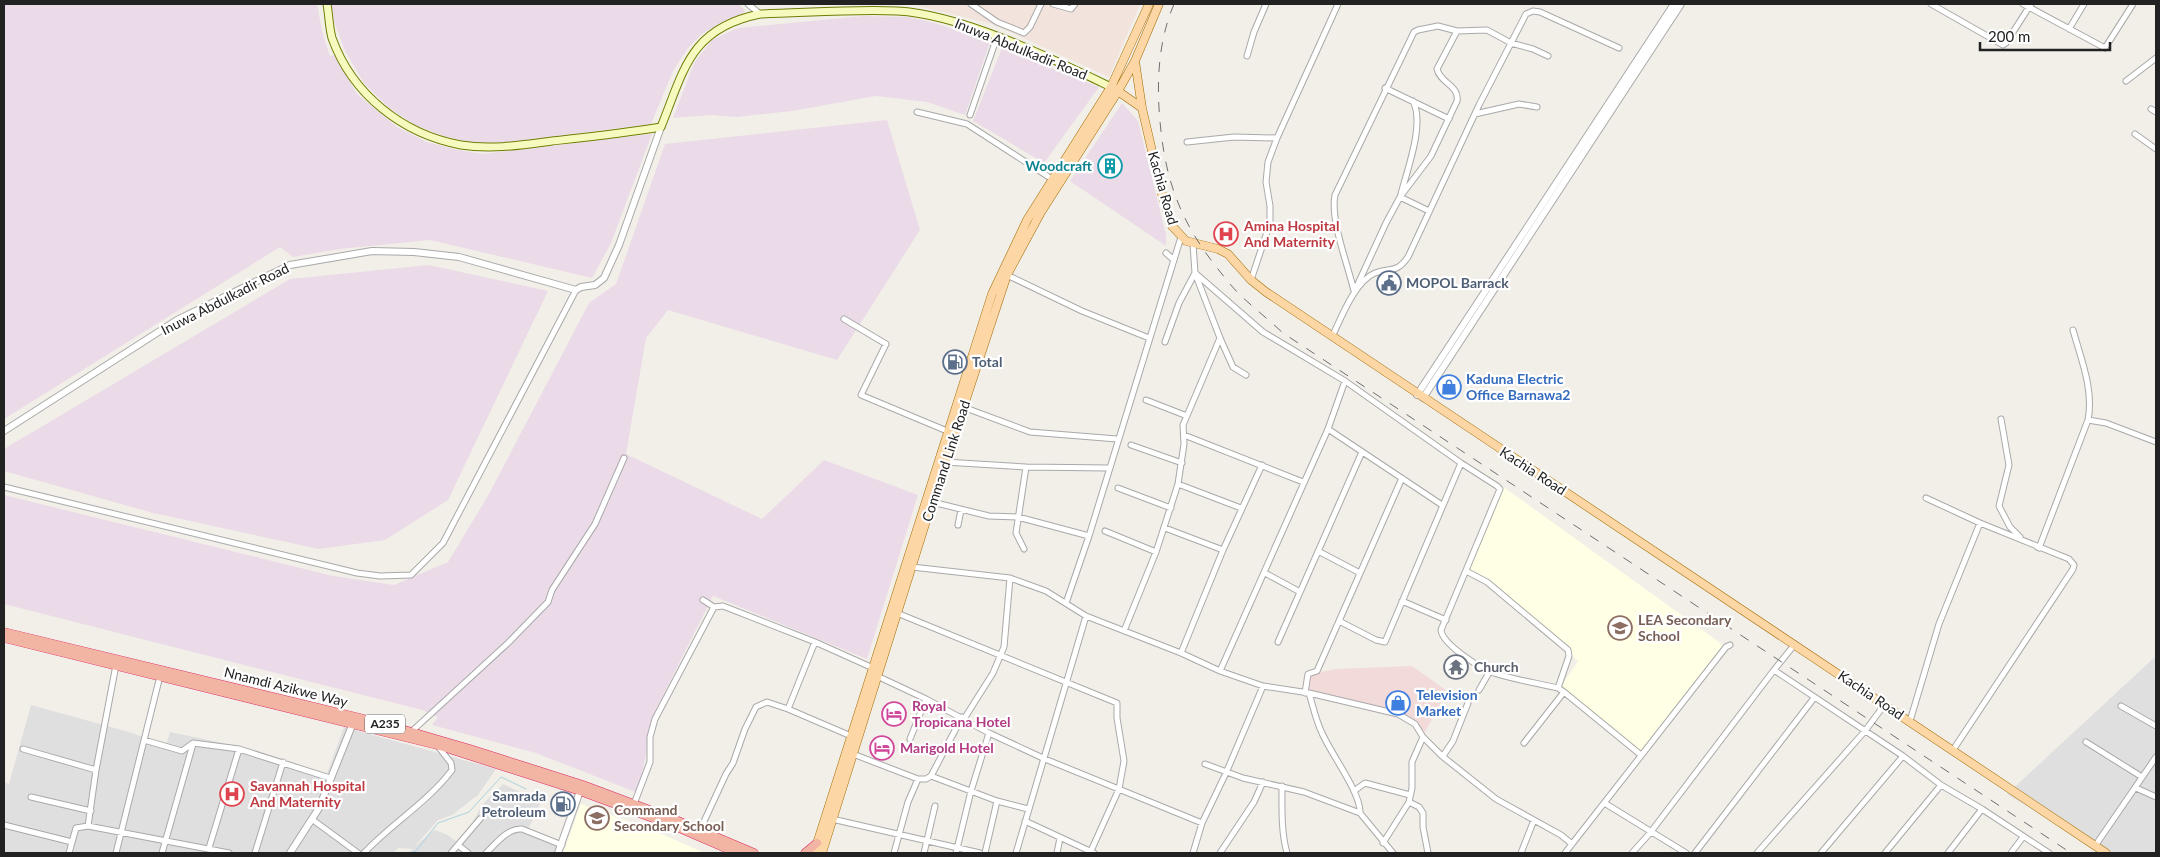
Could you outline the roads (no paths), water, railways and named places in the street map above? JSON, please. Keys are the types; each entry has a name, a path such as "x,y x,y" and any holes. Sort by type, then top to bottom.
{"highway":[{"name":"Nnamdi Azikwe Way","path":"4,632 412,732 554,774 700,830 754,853"},
{"name":"Nnamdi Azikwe Way","path":"4,638 353,722 437,745 580,791 677,827 737,853"},
{"path":"805,853 817,843"}],"main road":[{"path":"327,4 332,37 348,69 366,94 389,116 423,135 462,145 502,147 661,127"},
{"path":"1115,89 1149,4"},
{"path":"1115,89 1135,61 1159,4"},
{"name":"Inuwa Abdulkadir Road","path":"661,127 687,62 695,49 705,39 724,26 746,17 760,14 898,11 945,20 998,37 1115,89"},
{"name":"Kachia Road","path":"1135,61 1142,108 1166,209 1172,226 1181,237 1193,244 1224,251 1251,280 1332,336 2106,853"},
{"path":"1115,89 1142,108"},
{"name":"Command Link Road","path":"822,853 877,676 886,637 947,431 1000,274 1027,220 1052,179 1115,89"},
{"name":"Command Link Road","path":"814,853 873,668 897,612 1007,275 1041,212 1115,89"}],"street":[{"path":"748,4 760,14"},
{"path":"971,4 997,22 1024,33 1030,27 1041,4"},
{"path":"1053,4 1070,9 1075,4"},
{"path":"1247,56 1254,32 1266,4"},
{"path":"1251,280 1270,223 1270,206 1266,182 1268,162 1276,138 1337,5 1330,4"},
{"path":"1420,396 1674,4"},
{"path":"1420,396 1680,4"},
{"path":"1933,4 2003,45 2006,44 2030,6"},
{"path":"2022,4 2030,6 2105,48 2133,4"},
{"path":"2069,29 2084,4"},
{"path":"1354,291 1374,273 1396,269 1402,265 1526,14 1533,11 1619,48"},
{"path":"1354,291 1335,219 1334,203 1346,170 1414,32 1438,26 1457,31 1487,30 1511,43 1533,49 1548,56"},
{"path":"1332,336 1400,197 1431,156 1449,118 1458,96 1456,91 1438,74 1437,69 1457,31"},
{"path":"970,115 998,37"},
{"path":"2126,81 2156,58"},
{"path":"1385,88 1449,118"},
{"path":"1400,197 1416,136 1415,106 1412,101"},
{"path":"1475,114 1519,104 1537,107"},
{"path":"917,112 967,124 1052,179"},
{"name":"Inuwa Abdulkadir Road","path":"4,431 177,320 290,265 372,252 414,252 459,257 576,290 581,287 595,285 604,278 619,245 661,127"},
{"path":"2135,134 2156,149"},
{"path":"1187,142 1234,137 1276,138"},
{"path":"1400,197 1429,211"},
{"path":"1066,602 1089,536 1117,439 1181,237"},
{"path":"1193,244 1195,273 1220,338 1233,367 1246,374"},
{"path":"1166,253 1174,260"},
{"path":"1164,342 1179,303 1195,273"},
{"path":"1195,273 1263,332 1346,381 1460,463 1500,489 1442,630 1443,637 1452,646 1490,671 1561,690 1642,755"},
{"path":"1007,275 1082,311 1149,338"},
{"path":"4,487 357,573 380,576 411,575 443,543 576,290"},
{"path":"844,319 886,344 861,395 947,431"},
{"path":"2039,548 2088,420 2090,404 2088,385 2073,330"},
{"path":"1124,631 1165,528 1178,484 1182,463 1183,425 1220,338"},
{"path":"1220,672 1328,429 1346,381"},
{"path":"1146,400 1187,416"},
{"path":"963,407 1030,432 1117,439"},
{"path":"2001,419 2009,465 1999,506 2016,536 2039,548"},
{"path":"2088,420 2106,424 2156,442"},
{"path":"1328,429 1442,505"},
{"path":"1184,435 1303,482"},
{"path":"1131,445 1182,463"},
{"path":"1278,642 1362,452"},
{"path":"412,732 508,643 548,602 552,590 596,524 624,458"},
{"path":"945,462 1026,467 1110,468"},
{"path":"1339,621 1376,640 1385,642 1460,463"},
{"path":"1181,653 1223,550 1262,465"},
{"path":"1024,549 1016,533 1026,467"},
{"path":"1360,812 1360,805 1354,791 1321,732 1307,693 1308,674 1317,670 1402,478"},
{"path":"1178,484 1242,508"},
{"path":"1118,488 1171,508"},
{"path":"1926,498 1980,523 2069,559 2074,565 1953,750"},
{"path":"932,502 989,516 1018,517 1089,536"},
{"path":"958,525 961,510"},
{"path":"1910,721 1939,624 1980,523"},
{"path":"1165,528 1223,550"},
{"path":"1104,531 1156,552"},
{"path":"1318,551 1360,573"},
{"path":"912,567 1010,578 1046,591 1086,616 1181,653 1220,672 1263,686 1307,693 1398,714 1415,724 1423,737 1443,756 1496,799 1561,835 1572,844"},
{"path":"1466,571 1487,582 1568,650 1569,656 1561,690 1524,744"},
{"path":"1264,574 1300,592"},
{"path":"853,754 918,779 926,779 931,776 963,718 993,673 1004,647 1010,578"},
{"path":"703,600 714,606 723,606 814,642 873,668"},
{"path":"1402,602 1446,620"},
{"path":"634,804 650,762 650,737 655,719 714,606"},
{"path":"897,612 999,656 1117,703 1117,718 1124,761 1119,788 1091,853 1025,820"},
{"path":"1016,853 1086,616"},
{"path":"788,709 814,642"},
{"path":"1632,853 1650,833 1795,644"},
{"path":"1565,853 1606,804 1726,647 1730,645"},
{"path":"88,826 96,770 116,665"},
{"path":"1774,670 1903,756 1941,785 1982,809 2023,838 2049,853"},
{"path":"1479,690 1490,671"},
{"path":"116,853 160,676"},
{"path":"877,676 926,698 989,733 1045,759 1202,823"},
{"path":"1193,853 1202,823 1226,773 1263,686"},
{"path":"910,739 926,698"},
{"path":"1695,853 1814,698"},
{"path":"700,830 733,763 745,729 756,707 767,702 851,736"},
{"path":"1443,756 1453,741 1468,703"},
{"path":"1757,853 1866,731 1885,704"},
{"path":"2121,706 2156,726"},
{"path":"290,853 313,820 353,722"},
{"path":"956,851 989,733"},
{"path":"1384,853 1385,844 1409,802 1412,762 1423,737"},
{"path":"144,740 182,751 193,743 239,749 330,778"},
{"path":"2086,742 2142,777"},
{"path":"162,853 164,840 193,743"},
{"path":"364,853 442,784 452,770 451,763 437,745"},
{"path":"23,749 96,770"},
{"path":"209,848 239,749"},
{"path":"1822,853 1903,756"},
{"path":"2095,846 2156,757"},
{"path":"255,853 283,762"},
{"path":"1206,764 1226,773 1282,786 1360,812 1393,853"},
{"path":"931,776 997,801 1028,809"},
{"path":"894,853 908,802 918,779"},
{"path":"1220,853 1254,802 1263,782"},
{"path":"1354,791 1365,784 1410,795"},
{"path":"1885,853 1941,785"},
{"path":"1282,786 1282,815 1285,845 1288,853"},
{"path":"2136,788 2156,797"},
{"path":"558,853 580,791"},
{"path":"31,797 90,811"},
{"path":"985,853 997,801"},
{"path":"1409,802 1424,813 1423,827 1428,853"},
{"path":"1606,804 1650,833 1686,853"},
{"path":"924,853 935,806"},
{"path":"1948,853 1982,809"},
{"path":"451,853 480,819"},
{"path":"832,819 956,851 980,853"},
{"path":"313,820 358,853"},
{"path":"1521,853 1534,820"},
{"path":"4,825 72,842"},
{"path":"70,853 76,828 88,826 229,853"},
{"path":"486,853 516,828 562,845"},
{"path":"1057,853 1060,838"},
{"path":"2011,853 2023,838"},
{"path":"458,845 468,853"}],"waterway":[{"path":"410,853 416,851 438,823 469,812 501,777 526,789"}],"railway":[{"path":"1174,4 1165,29 1160,55 1159,108 1164,153 1182,213 1204,250 1240,295 1283,333 2071,853"}],"place":[{"name":"Woodcraft","path":"1110,166"},
{"name":"Amina Hospital And Maternity","path":"1226,234"},
{"name":"MOPOL Barrack","path":"1389,283"},
{"name":"Total","path":"955,362"},
{"name":"Kaduna Electric Office Barnawa2","path":"1449,387"},
{"name":"LEA Secondary School","path":"1620,628"},
{"name":"Church","path":"1456,667"},
{"name":"Television Market","path":"1398,703"},
{"name":"Royal Tropicana Hotel","path":"894,714"},
{"name":"Marigold Hotel","path":"882,748"},
{"name":"Savannah Hospital And Maternity","path":"232,794"},
{"name":"Samrada Petroleum","path":"563,804"},
{"name":"Command Secondary School","path":"597,818"}]}
